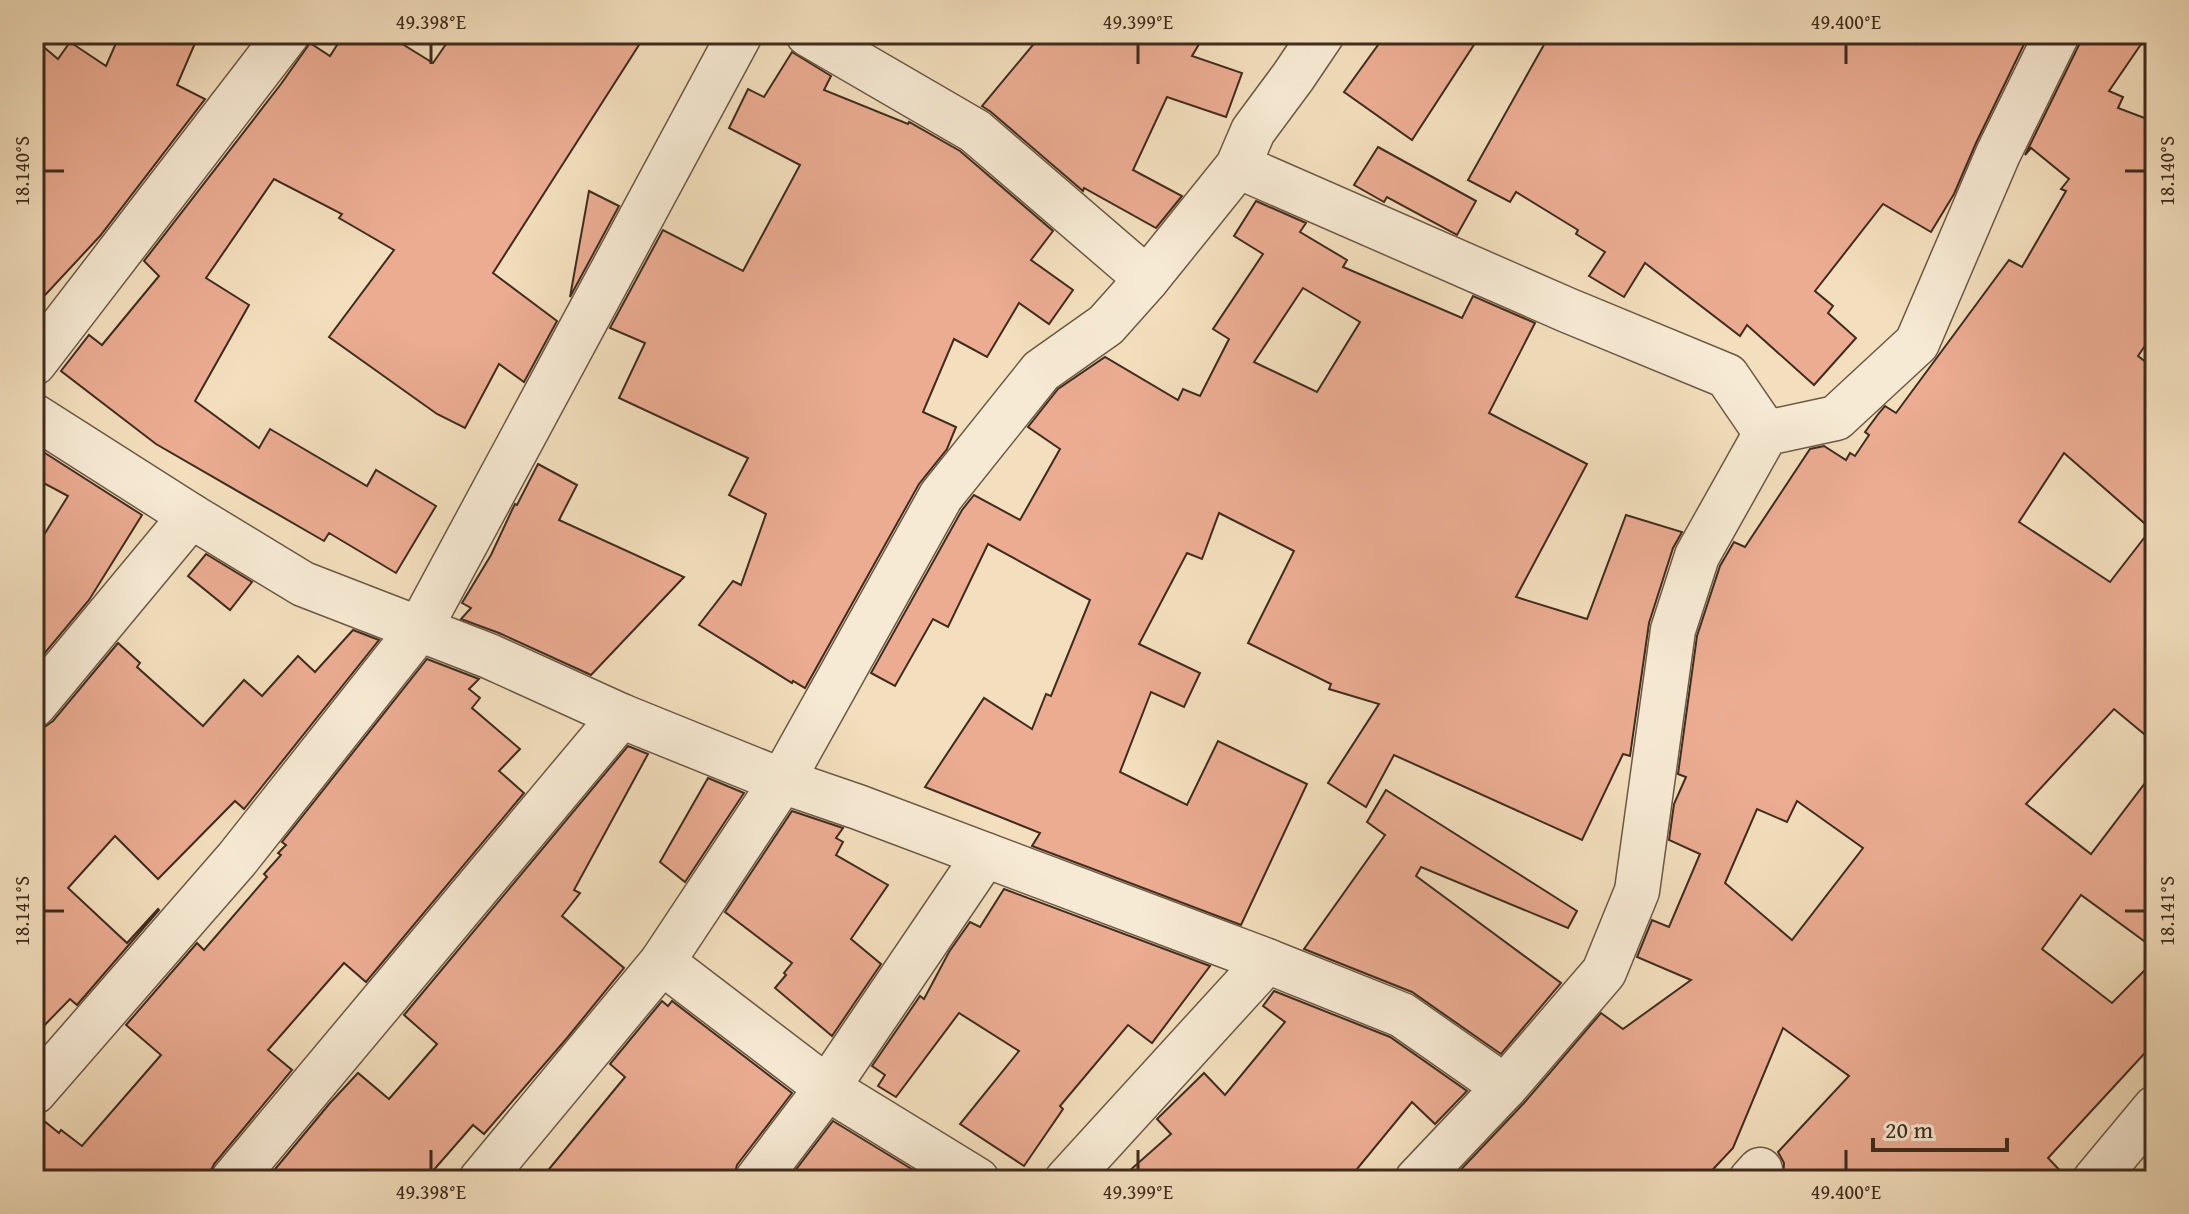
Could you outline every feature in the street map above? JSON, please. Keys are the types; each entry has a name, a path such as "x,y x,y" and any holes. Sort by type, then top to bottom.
{"street":[{"path":"34,363 287,34"},
{"path":"34,1092 237,859 420,628 740,34"},
{"path":"808,34 975,131 1147,279"},
{"path":"481,1180 662,962 782,781 941,496 1041,371 1106,325 1147,279 1238,166 1253,131 1322,34"},
{"path":"1417,1180 1505,1087 1604,972 1637,891 1673,630 1697,556 1766,433 1836,418 1917,343 1998,154 2057,34"},
{"path":"1238,166 1567,310 1727,376 1766,433"},
{"path":"34,416 303,584 489,656 621,716 782,781 1267,961 1402,1015 1505,1087"},
{"path":"34,705 191,516"},
{"path":"233,1180 621,716"},
{"path":"757,1180 827,1088 985,855"},
{"path":"1067,1180 1267,961"},
{"path":"662,962 827,1088 977,1180"},
{"path":"2095,1180 2155,1108"}],"building":[{"path":"120,34 199,34 177,85 205,99 100,236 34,307 34,39 58,59 70,42 106,66"},
{"path":"344,34 386,34 433,63 453,34 646,34 493,273 557,321 524,382 499,364 465,428 437,414 329,337 394,250 339,218 342,214 274,179 206,278 249,305 195,401 259,448 270,429 367,486 376,470 436,506 396,573 329,533 324,541 156,444 61,371 89,335 102,345 159,276 144,261 310,43 330,56"},
{"path":"1042,34 1205,34 1192,56 1242,73 1226,117 1167,97 1133,170 1182,196 1156,228 1084,188 1083,191 982,106"},
{"path":"1386,34 1481,34 1412,140 1344,92"},
{"path":"1550,34 2029,34 1954,194 1931,232 1883,204 1815,291 1833,306 1828,313 1856,338 1814,385 1747,325 1740,336 1645,263 1624,297 1589,276 1605,252 1576,234 1578,230 1516,192 1510,202 1468,180"},
{"path":"2082,34 2148,34 2109,91 2123,97 2118,108 2155,122 2155,331 2138,356 2155,369 2155,743 2114,709 2026,804 2091,854 2155,770 2155,949 2081,895 2042,949 2112,1003 2155,960 2155,1042 2048,1158 2069,1180 1785,1180 1784,1163 1778,1152 1849,1076 1783,1028 1733,1148 1703,1180 1451,1180 1524,1103 1601,1013 1623,1029 1691,980 1637,957 1652,920 1669,927 1700,854 1669,840 1674,804 1686,777 1678,774 1697,636 1720,566 1734,542 1745,547 1810,449 1824,446 1846,460 1850,453 1855,456 1869,435 1865,432 1879,413 1885,406 1896,413 2009,260 2022,267 2066,191 2061,189 2069,179 2031,148 2025,155","holes":["2064,453 2151,529 2110,582 2019,522","1797,801 1863,848 1792,940 1725,883 1757,809 1787,822"]},
{"path":"792,52 831,76 824,90 909,122 960,151 1053,231 1031,260 1073,290 1049,324 1019,303 987,357 954,339 923,412 956,427 947,449 919,484 805,688 699,625 733,581 741,585 766,514 729,495 748,458 619,398 645,343 610,328 663,230 743,271 800,165 729,128 748,89 764,97"},
{"path":"1378,147 1476,201 1457,235 1387,197 1384,202 1354,185"},
{"path":"589,191 619,206 570,297"},
{"path":"1256,201 1306,223 1300,232 1347,260 1343,267 1462,318 1473,296 1535,323 1489,413 1587,464 1516,597 1587,619 1626,515 1682,532 1673,548 1649,623 1630,756 1623,754 1582,840 1394,755 1366,807 1328,783 1379,704 1329,689 1331,684 1248,643 1294,551 1219,513 1202,559 1187,553 1139,644 1200,673 1184,707 1151,692 1120,772 1187,805 1218,741 1307,784 1241,925 1032,846 1040,833 925,787 984,698 1032,729 1046,694 1051,696 1090,600 988,544 948,627 933,619 895,686 871,673 962,510 974,495 1020,520 1060,449 1028,427 1058,389 1105,357 1178,400 1183,389 1200,396 1229,339 1213,329 1263,254 1234,236","holes":["1303,288 1360,322 1317,392 1254,362"]},
{"path":"34,446 142,515 89,600 34,666 34,551 68,496 34,478"},
{"path":"538,464 577,485 559,520 684,577 591,675 461,619 471,608 462,603 491,555"},
{"path":"206,554 252,582 230,610 188,576"},
{"path":"353,630 379,640 244,809 235,801 158,879 115,836 68,888 127,943 159,910 77,1005 70,999 34,1036 34,729 43,728 53,721 118,643 140,663 137,667 203,726 244,680 262,696 298,656 315,672"},
{"path":"427,659 479,679 469,689 480,698 472,708 520,749 499,771 524,793 366,982 344,963 268,1050 292,1070 214,1164 209,1180 53,1180 34,1164 34,1116 59,1133 61,1130 82,1146 161,1055 126,1025 197,943 204,950 267,877 264,874 286,845 282,842"},
{"path":"628,746 648,754 574,890 580,893 562,916 624,968 567,1038 484,1134 473,1125 425,1180 266,1180 358,1073 389,1099 437,1044 404,1015"},
{"path":"708,778 744,793 685,882 660,862"},
{"path":"1386,790 1577,911 1568,928 1421,867 1416,876 1561,983 1501,1054 1412,992 1304,949 1385,835 1367,822"},
{"path":"792,811 843,828 836,838 843,842 836,855 888,885 851,939 881,964 832,1036 775,988 792,963 725,912"},
{"path":"1004,889 1210,966 1152,1043 1128,1025 1060,1106 1063,1109 1024,1166 960,1124 1019,1051 959,1013 896,1097 878,1086 885,1075 872,1066 920,996 924,999 949,952 970,922 980,927"},
{"path":"1274,991 1390,1037 1467,1091 1435,1124 1412,1102 1348,1180 1119,1180 1171,1134 1157,1119 1204,1073 1225,1095 1285,1022 1263,1006"},
{"path":"662,1001 668,1006 672,1001 792,1093 737,1165 733,1180 540,1180 625,1077 610,1064"},
{"path":"833,1121 928,1179 929,1180 788,1180"}]}
